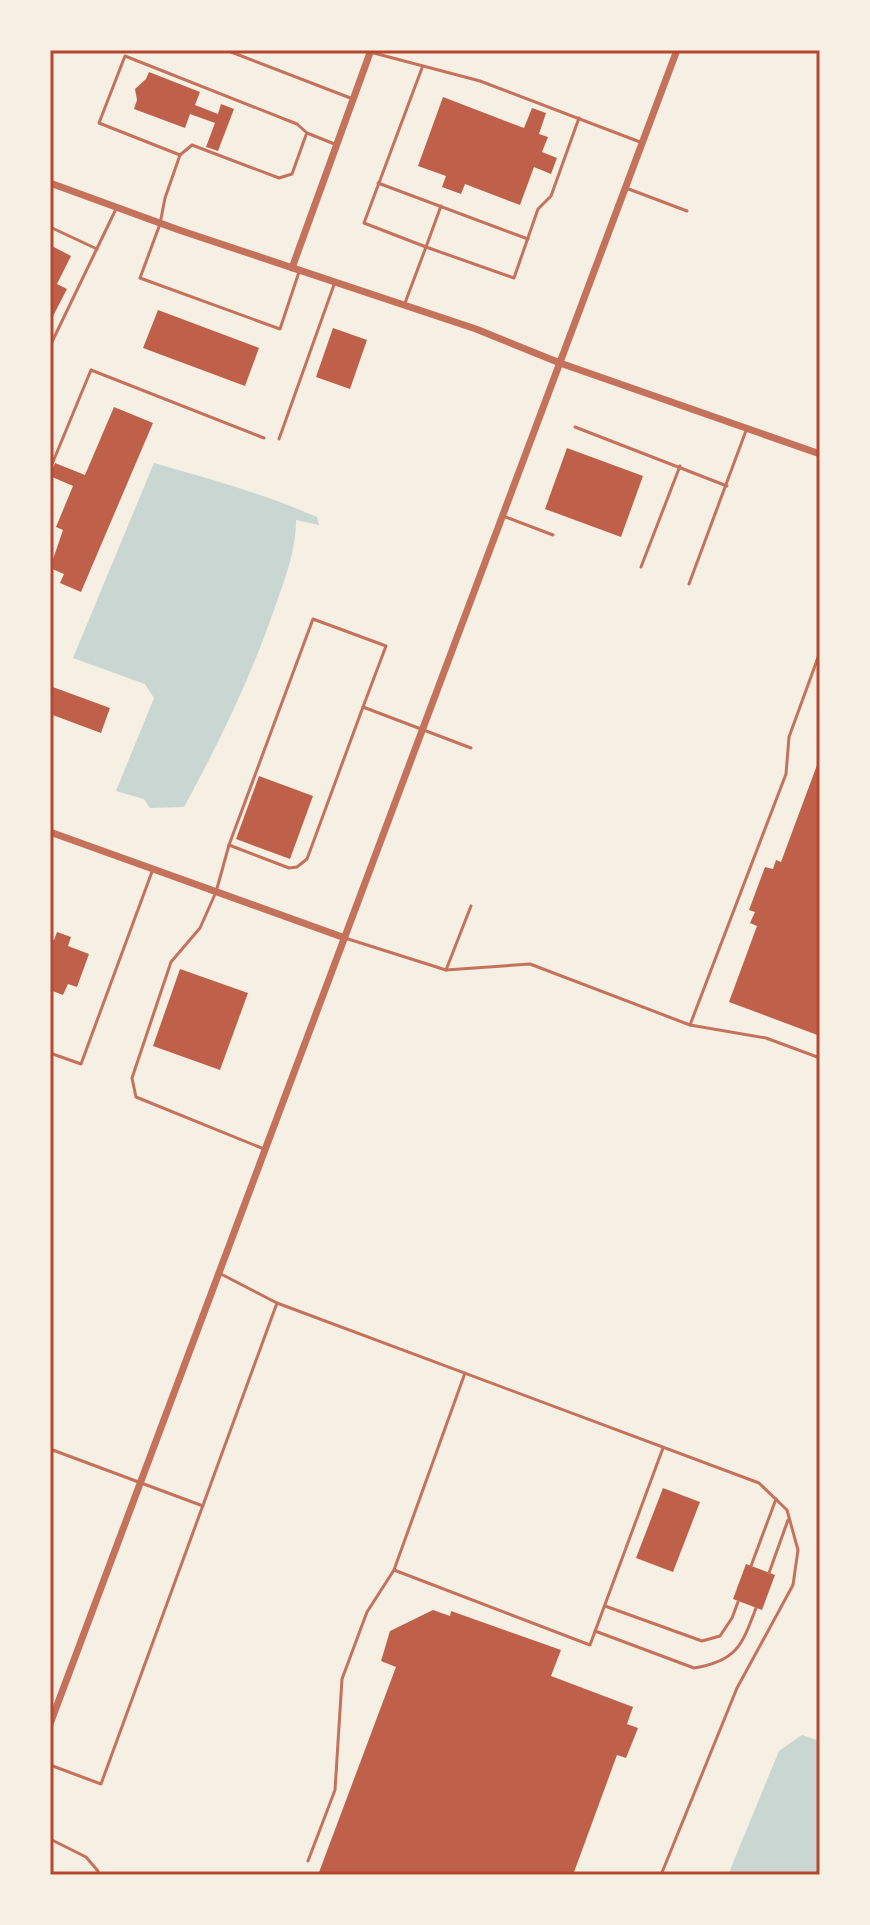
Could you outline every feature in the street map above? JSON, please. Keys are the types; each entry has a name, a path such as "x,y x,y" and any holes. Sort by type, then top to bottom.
{"street":[{"path":"50,1724 677,50"},
{"path":"296,269 371,51"},
{"path":"50,183 160,224 476,329 560,363 820,454"},
{"path":"50,832 345,938"}],"lane":[{"path":"226,50 353,99"},
{"path":"371,51 422,68 480,81 642,143"},
{"path":"180,155 99,123 125,56 297,124 307,133 337,145"},
{"path":"422,68 364,223 514,278 538,209 551,196 579,118"},
{"path":"296,269 280,329 140,278 180,155 192,145 279,178 292,174 307,133"},
{"path":"378,183 528,239"},
{"path":"626,188 687,211"},
{"path":"404,305 441,206"},
{"path":"50,346 117,208"},
{"path":"50,227 97,249"},
{"path":"279,439 335,282"},
{"path":"50,469 91,370 264,438"},
{"path":"575,427 727,486"},
{"path":"689,584 747,428"},
{"path":"641,567 680,466"},
{"path":"503,516 553,535"},
{"path":"229,845 289,868 297,867 307,859 386,646 313,619 229,845 216,892 200,928 171,962 132,1078 136,1097 264,1149"},
{"path":"690,1025 786,774 789,737 820,652"},
{"path":"363,707 471,748"},
{"path":"50,1053 81,1064 153,869"},
{"path":"446,970 471,906"},
{"path":"345,938 446,970 530,964 690,1025 766,1038 820,1058"},
{"path":"219,1273 277,1303 759,1483 787,1510 798,1550 793,1585 737,1688 661,1875"},
{"path":"50,1765 101,1784 277,1303"},
{"path":"308,1861 335,1790 342,1679 367,1612 394,1570 465,1373"},
{"path":"394,1570 590,1645 663,1448"},
{"path":"50,1449 203,1506"},
{"path":"751,1566 776,1499"},
{"path":"769,1573 789,1516"},
{"path":"605,1606 702,1641 720,1636 738,1602"},
{"path":"595,1631 694,1668 729,1657 742,1644 756,1608"},
{"path":"50,1839 86,1857 98,1875"}],"shaded area":[{"path":"154,463 277,501 317,517 319,525 296,520 290,562 257,656 223,732 184,807 150,808 144,799 116,791 154,698 145,684 73,658"},
{"path":"802,1735 820,1741 820,1875 728,1875 779,1751"}],"building":[{"path":"149,72 200,92 195,105 218,114 221,104 234,109 218,151 206,147 215,123 190,114 185,128 134,109 137,100 135,89"},
{"path":"443,97 524,128 532,108 546,113 539,134 548,137 542,152 557,158 551,174 534,167 520,205 465,184 461,194 442,187 446,176 418,166"},
{"path":"50,245 71,256 57,284 67,289 50,322"},
{"path":"158,310 259,348 245,386 143,348"},
{"path":"333,328 367,340 350,389 316,377"},
{"path":"114,407 153,423 81,592 60,583 64,574 50,568 63,530 56,527 73,486 50,476 55,463 85,475"},
{"path":"567,448 643,476 621,537 545,509"},
{"path":"50,686 110,708 101,733 50,714"},
{"path":"820,757 820,1036 729,1002 757,926 750,923 755,912 749,910 765,867 773,869 776,860 781,862"},
{"path":"259,776 313,796 290,859 236,839"},
{"path":"57,932 71,937 68,946 89,954 77,987 68,984 63,995 50,990 50,939 54,940"},
{"path":"180,969 248,993 220,1070 153,1046"},
{"path":"663,1488 700,1502 673,1572 636,1558"},
{"path":"746,1564 775,1575 762,1610 733,1599"},
{"path":"433,1610 450,1616 451,1611 561,1650 551,1676 633,1707 627,1724 638,1728 626,1758 617,1755 573,1875 318,1875 396,1667 381,1661 390,1631"}]}
